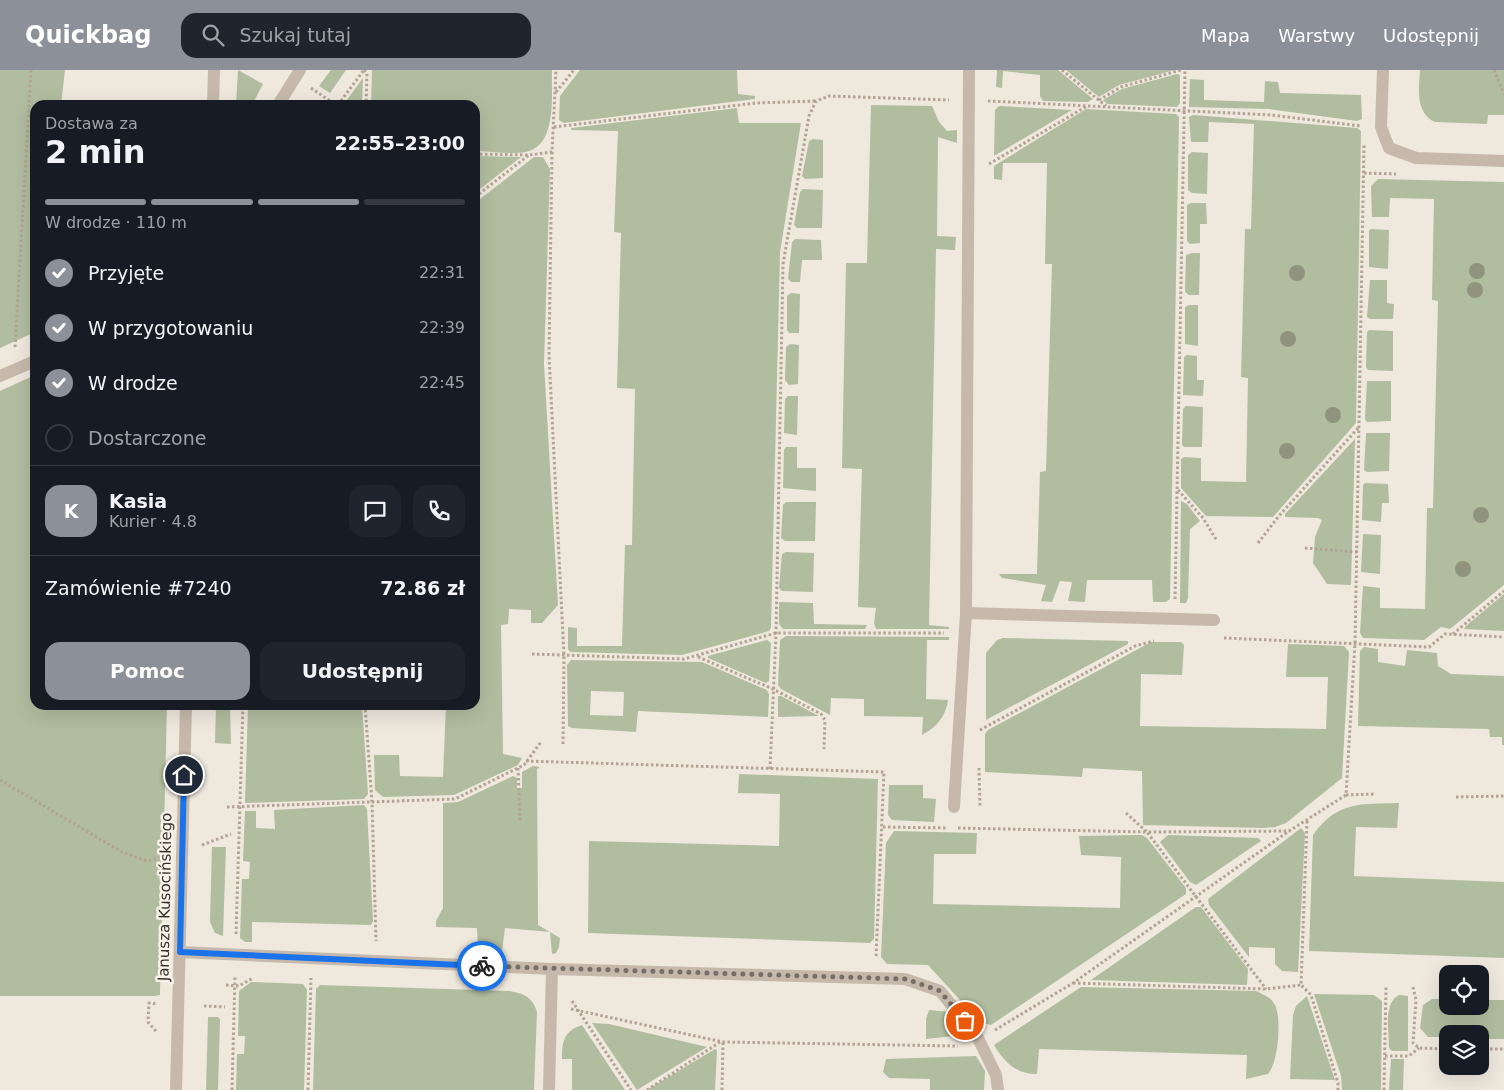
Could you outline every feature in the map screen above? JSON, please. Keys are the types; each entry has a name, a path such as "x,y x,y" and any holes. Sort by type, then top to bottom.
{"street":[{"path":"212,100 214,70"},
{"path":"281,100 300,70"},
{"path":"954,807 966,633 969,70"},
{"path":"1384,70 1381,127 1389,148 1416,158 1504,161"},
{"path":"0,376 30,362"},
{"path":"966,613 1214,620"},
{"name":"Janusza Kusocińskiego","path":"176,1090 186,710"},
{"path":"180,952 552,969 906,979 940,991 977,1036 996,1074 998,1090"},
{"path":"549,1090 552,969"}],"path":[{"path":"14,370 31,70"},
{"path":"341,100 364,70 367,73 366,100"},
{"path":"556,70 552,152 549,355 564,656 563,745"},
{"path":"556,92 574,70"},
{"path":"1062,70 1106,106"},
{"path":"1099,100 1121,87 1181,70"},
{"path":"958,741 1135,646 1174,636 1185,70"},
{"path":"1494,70 1504,94"},
{"path":"312,89 329,100"},
{"path":"554,127 756,103 816,101 829,96 1184,110 1271,115 1364,127 1381,127"},
{"path":"770,769 776,633 783,264 809,116 816,101"},
{"path":"989,164 1087,106"},
{"path":"1346,795 1357,552 1365,118"},
{"path":"480,154 529,155 552,152"},
{"path":"480,193 529,155"},
{"path":"1258,543 1278,517 1359,427"},
{"path":"1177,489 1203,518 1217,541"},
{"path":"1305,548 1357,552"},
{"path":"1452,634 1504,590"},
{"path":"532,654 684,659 776,633 966,633"},
{"path":"1223,638 1429,647 1445,634 1504,637"},
{"path":"698,656 774,689 821,714 825,720 824,749"},
{"path":"232,1090 243,710"},
{"path":"366,710 372,802 377,961"},
{"path":"227,807 240,808 455,798 518,768 541,742"},
{"path":"526,761 884,772 876,978"},
{"path":"518,768 520,821"},
{"path":"0,780 122,852 147,861 182,852 231,834"},
{"path":"883,827 1147,832 1289,831 1346,795 1374,794"},
{"path":"1456,797 1504,796"},
{"path":"1126,813 1147,832 1266,989"},
{"path":"1307,821 1301,985 1311,996 1338,1083 1338,1090"},
{"path":"308,1090 312,958"},
{"path":"1072,983 1266,989 1301,985"},
{"path":"1384,1090 1386,987"},
{"path":"1413,987 1416,1000 1414,1043 1420,1048 1439,1049"},
{"path":"571,998 631,1090"},
{"path":"204,1006 225,1007"},
{"path":"647,1090 722,1042 722,1090"},
{"path":"1385,1056 1409,1056 1420,1048"},
{"path":"1489,1049 1504,1049"}],"green space":[{"path":"0,70 65,70 62,100 30,100 30,334 0,348"},
{"path":"238,70 263,84 255,100 236,100"},
{"path":"331,70 346,70 330,93 319,86"},
{"path":"372,70 552,70 552,105 548,129 543,140 536,147 520,153 480,151 480,100 371,100"},
{"path":"580,70 737,70 738,94 755,96 755,99 564,123 559,120 560,96"},
{"path":"997,70 1058,70 1093,99 1088,102 1043,101 1040,96 1040,75 1003,71 1002,88 996,87"},
{"path":"1066,70 1175,70 1119,85 1099,97"},
{"path":"1420,70 1504,70 1504,115 1488,115 1487,124 1435,122 1424,113 1421,106 1419,92"},
{"path":"1177,74 1180,75 1180,103 1177,107 1107,104 1103,100 1122,89"},
{"path":"363,78 362,100 347,100"},
{"path":"1190,79 1204,80 1204,100 1264,102 1265,81 1278,82 1280,93 1361,95 1362,119 1357,121 1269,109 1189,107"},
{"path":"871,105 932,106 939,122 947,131 957,130 957,143 938,137 937,236 956,237 955,250 936,249 929,625 949,627 949,629 876,629 874,623 876,608 858,607 862,469 842,468 846,263 867,263"},
{"path":"999,106 1072,110 994,156 995,110"},
{"path":"737,108 739,123 801,123 780,252 771,628 769,631 682,655 570,652 568,649 568,627 577,628 577,646 622,646 625,545 632,545 635,389 617,388 621,233 614,232 618,131 571,130 571,128"},
{"path":"1086,109 1176,114 1179,117 1170,599 1166,602 1153,602 1152,580 1087,580 1085,602 1068,601 1072,582 1060,581 1052,602 1041,601 1046,585 1002,578 999,574 1037,574 1040,472 1046,471 1052,264 1045,264 1047,163 1003,163 1002,180 994,179 994,166"},
{"path":"1193,115 1357,128 1361,131 1356,423 1273,517 1206,516 1181,488 1181,459 1184,457 1201,458 1201,481 1246,482 1248,378 1241,377 1245,229 1251,229 1254,124 1209,122 1208,142 1191,142 1189,117"},
{"path":"813,139 823,140 823,178 805,179 802,176 809,141"},
{"path":"1192,152 1208,153 1207,194 1192,193 1188,190 1188,155"},
{"path":"480,156 521,157 480,189"},
{"path":"534,157 543,157 550,169 544,364 558,605 542,623 531,623 531,610 509,609 508,624 501,625 503,754 522,758 518,765 454,795 383,797 375,790 374,755 399,755 400,776 443,777 446,710 480,710 480,199"},
{"path":"1378,179 1504,182 1504,585 1450,629 1441,627 1424,640 1363,638 1360,633 1363,586 1380,588 1380,608 1425,609 1427,508 1433,508 1438,301 1432,300 1434,199 1390,198 1389,217 1372,217 1371,186"},
{"path":"803,189 823,190 822,228 797,228 794,225 800,192"},
{"path":"1191,203 1206,203 1207,224 1200,224 1200,243 1190,244 1187,241 1187,205"},
{"path":"1371,229 1389,230 1388,269 1369,267 1369,231"},
{"path":"795,239 821,240 822,260 802,260 800,282 791,282 788,279 792,242"},
{"path":"1200,253 1199,295 1189,295 1185,292 1186,255"},
{"path":"1370,280 1387,280 1387,303 1394,304 1393,319 1370,319 1367,317"},
{"path":"791,293 800,294 799,333 789,333 787,330 787,296"},
{"path":"1198,305 1198,346 1185,344 1185,307"},
{"path":"1369,330 1393,331 1393,371 1368,370 1366,367 1367,332"},
{"path":"790,344 799,345 798,384 789,385 785,380 786,347"},
{"path":"1187,355 1197,356 1197,380 1204,380 1203,396 1183,395 1184,357"},
{"path":"30,377 30,710 167,710 160,995 0,996 0,391"},
{"path":"1367,381 1391,381 1391,421 1367,422 1365,419"},
{"path":"788,396 798,396 797,435 784,433 785,399"},
{"path":"1186,406 1203,407 1202,447 1184,447 1182,445 1183,409"},
{"path":"1366,433 1390,433 1389,471 1367,472 1364,470"},
{"path":"1355,439 1351,585 1327,584 1313,563 1315,537 1322,520 1318,518 1285,517 1285,514"},
{"path":"786,447 797,447 797,468 816,468 816,491 783,488 784,450"},
{"path":"1365,483 1388,484 1389,503 1382,503 1381,522 1362,520 1363,485"},
{"path":"1181,501 1187,504 1200,521 1190,529 1188,598 1186,603 1180,603"},
{"path":"786,502 816,502 815,541 785,541 781,538 783,505"},
{"path":"1363,534 1381,535 1380,574 1361,572"},
{"path":"786,552 814,553 813,592 782,591 779,588 782,554"},
{"path":"1504,594 1504,631 1464,629 1466,626"},
{"path":"779,602 813,603 814,624 867,625 865,629 783,629 779,624"},
{"path":"786,636 949,637 949,640 927,640 926,699 948,700 943,716 936,725 922,735 923,717 864,716 864,699 831,698 830,715 781,689 778,685 780,640"},
{"path":"1003,638 1128,641 1128,644 986,720 986,653 997,640"},
{"path":"767,640 771,643 769,681 766,683 708,658 708,656"},
{"path":"1151,642 1181,642 1184,645 1182,675 1141,674 1140,726 1326,729 1328,677 1286,677 1288,644 1344,646 1349,652 1342,778 1286,823 1275,827 1263,828 1143,825 1142,771 1083,768 1082,777 985,772 985,734 988,730"},
{"path":"1364,647 1378,649 1378,662 1405,666 1407,650 1437,653 1438,666 1451,674 1504,676 1504,745 1502,745 1502,737 1490,737 1489,729 1358,726 1360,651"},
{"path":"571,660 702,662 767,690 769,694 768,717 638,711 636,732 572,728 568,726 567,665","holes":["591,691 624,692 623,716 590,715"]},
{"path":"778,696 781,696 819,716 778,717"},
{"path":"216,710 230,710 231,744 215,743"},
{"path":"248,710 362,710 368,794 364,799 245,803"},
{"path":"533,766 540,767 537,769 538,925 550,932 505,928 502,951 478,949 477,928 436,927 436,921 443,908 443,803 458,802 513,776 517,778 517,788 522,788 522,772"},
{"path":"739,774 878,779 874,939 870,943 588,933 589,841 779,846 780,794 738,793"},
{"path":"889,785 923,785 923,798 936,799 934,822 892,820 888,815"},
{"path":"1399,803 1397,828 1356,827 1354,876 1504,882 1504,958 1309,951 1313,835 1322,824 1341,810 1361,805"},
{"path":"364,805 367,809 373,921 371,925 252,922 252,942 245,942 240,938 242,879 249,879 250,862 243,861 245,811 256,811 256,828 275,829 274,810"},
{"path":"1301,828 1305,833 1298,972 1282,971 1275,964 1275,948 1249,947 1249,957 1209,905 1208,899"},
{"path":"894,831 977,833 976,854 934,854 933,904 1120,908 1121,857 1081,855 1079,836 1142,835 1147,838 1186,888 1186,894 991,1025 980,1022 928,965 887,964 881,957 886,843"},
{"path":"1168,835 1258,838 1261,841 1196,885 1190,882 1160,842"},
{"path":"212,847 226,847 223,936 215,933 210,922"},
{"path":"1196,907 1201,907 1248,969 1247,985 1091,980"},
{"path":"550,932 560,938 556,953 552,954"},
{"path":"251,982 303,984 307,990 304,1090 236,1090 237,1054 244,1054 245,1036 238,1036 239,991"},
{"path":"320,985 509,991 519,993 533,1003 537,1012 534,1090 313,1090 316,989"},
{"path":"1081,987 1256,991 1271,1000 1277,1012 1278,1041 1274,1061 1268,1074 1246,1079 1247,1055 1039,1049 1037,1074 1017,1070 1002,1057 994,1045"},
{"path":"1314,994 1374,995 1382,1001 1381,1090 1342,1090 1341,1076"},
{"path":"1399,995 1408,996 1408,1051 1392,1051 1389,1048 1389,1011 1394,999"},
{"path":"1307,996 1335,1080 1290,1079 1293,1015 1296,1006"},
{"path":"1432,999 1439,999 1439,1015 1489,1015 1489,1000 1504,1000 1504,1039 1489,1039 1489,1025 1439,1025 1439,1037 1428,1037 1420,1028 1423,1005"},
{"path":"929,1010 950,1012 964,1030 963,1035 926,1039 926,1019"},
{"path":"208,1017 218,1017 220,1019 218,1090 206,1090"},
{"path":"592,1023 609,1024 707,1047 637,1090"},
{"path":"582,1025 625,1090 572,1090 572,1059 562,1059 563,1047 565,1037 571,1030"},
{"path":"715,1049 717,1050 715,1090 647,1090"},
{"path":"976,1056 985,1071 984,1090 930,1090 930,1079 889,1078 883,1072 886,1059"},
{"path":"1391,1059 1404,1059 1403,1090 1389,1090"}],"way so far":[{"path":"482,966 906,979 940,991 965,1021"}],"route":[{"path":"184,775 180,952 482,966"}]}
